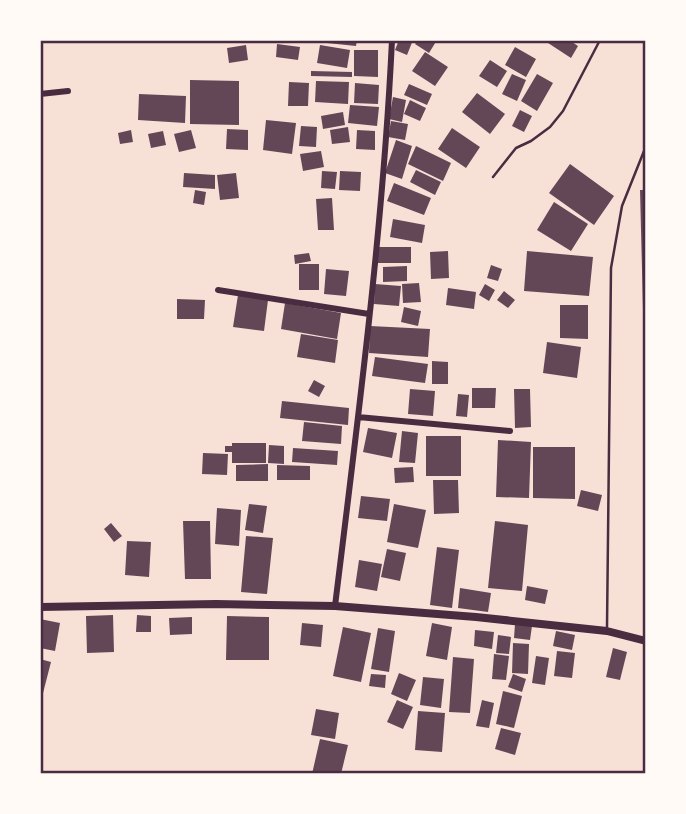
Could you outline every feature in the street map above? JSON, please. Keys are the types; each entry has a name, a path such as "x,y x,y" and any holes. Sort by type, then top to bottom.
{"street":[{"path":"335,606 369,314 387,138 393,40"},
{"path":"40,94 68,91"},
{"path":"218,290 369,314"},
{"path":"358,417 510,431"},
{"path":"40,607 216,604 335,606 607,631 646,641"}],"lane":[{"path":"494,177 516,148 550,127 563,111 600,40"},
{"path":"607,631 611,268 622,206 646,146"}],"building":[{"path":"317,40 357,40 356,46"},
{"path":"399,40 413,40 407,55 395,50"},
{"path":"418,40 437,40 429,53 415,44"},
{"path":"549,40 569,40 578,46 571,58 548,43"},
{"path":"277,44 300,47 298,60 276,57"},
{"path":"246,45 248,60 229,63 227,48"},
{"path":"320,45 350,50 347,68 317,63"},
{"path":"515,47 536,59 526,77 505,65"},
{"path":"354,50 378,50 378,77 354,76"},
{"path":"425,52 448,67 435,86 412,71"},
{"path":"490,60 507,71 497,87 479,76"},
{"path":"311,71 352,72 352,77 311,76"},
{"path":"512,74 526,80 517,101 502,94"},
{"path":"537,74 553,83 537,111 521,101"},
{"path":"190,80 239,81 239,125 190,124"},
{"path":"316,81 349,82 348,104 315,102"},
{"path":"289,82 309,83 308,106 288,106"},
{"path":"355,83 379,85 378,104 354,103"},
{"path":"409,84 432,94 427,105 404,95"},
{"path":"477,93 505,114 490,134 462,112"},
{"path":"139,94 186,96 185,123 138,120"},
{"path":"393,97 406,100 402,122 389,119"},
{"path":"410,100 426,108 420,121 404,114"},
{"path":"350,105 379,107 377,126 348,123"},
{"path":"520,110 532,116 524,132 512,126"},
{"path":"343,112 345,125 323,129 321,116"},
{"path":"266,120 296,123 292,154 263,150"},
{"path":"391,121 408,124 405,140 388,137"},
{"path":"301,126 317,127 316,147 299,146"},
{"path":"348,127 350,142 332,144 330,130"},
{"path":"452,128 480,147 466,168 438,149"},
{"path":"227,129 248,130 248,150 226,149"},
{"path":"131,130 133,142 120,144 118,133"},
{"path":"191,130 196,148 179,152 174,134"},
{"path":"357,130 375,131 375,150 356,149"},
{"path":"163,131 166,145 151,148 148,134"},
{"path":"396,140 412,146 402,179 385,173"},
{"path":"416,146 451,163 443,181 408,164"},
{"path":"321,151 324,167 303,171 300,154"},
{"path":"570,164 614,196 594,225 549,193"},
{"path":"416,170 441,182 435,195 410,182"},
{"path":"322,171 337,172 335,189 321,188"},
{"path":"340,171 361,172 360,191 339,190"},
{"path":"184,173 215,175 215,189 183,187"},
{"path":"236,173 239,198 220,200 217,175"},
{"path":"394,183 431,198 424,215 387,201"},
{"path":"195,190 206,192 204,205 193,203"},
{"path":"640,190 646,190 646,309 643,309"},
{"path":"332,198 334,230 318,230 316,199"},
{"path":"554,202 588,224 571,251 537,230"},
{"path":"393,219 425,225 422,243 390,237"},
{"path":"377,247 411,247 411,263 376,263"},
{"path":"448,251 449,278 431,279 430,252"},
{"path":"527,251 593,257 589,296 524,291"},
{"path":"309,253 311,261 295,264 294,255"},
{"path":"299,264 319,264 319,290 299,290"},
{"path":"491,265 502,269 498,281 487,278"},
{"path":"407,266 407,281 383,282 383,267"},
{"path":"326,269 349,271 346,296 324,294"},
{"path":"419,283 421,302 403,303 402,284"},
{"path":"375,284 401,286 399,306 374,304"},
{"path":"485,284 495,290 489,301 479,295"},
{"path":"448,288 476,292 474,309 446,305"},
{"path":"504,291 515,300 508,308 497,300"},
{"path":"238,295 268,300 264,331 233,327"},
{"path":"177,299 205,300 204,319 177,319"},
{"path":"285,303 341,313 337,339 281,329"},
{"path":"560,305 588,305 588,339 560,338"},
{"path":"404,307 421,311 418,326 401,322"},
{"path":"370,326 430,329 428,357 369,353"},
{"path":"301,334 338,340 335,363 297,357"},
{"path":"547,342 581,347 577,378 543,373"},
{"path":"375,357 428,364 425,383 372,376"},
{"path":"432,361 448,362 448,384 432,384"},
{"path":"314,380 325,386 319,397 308,391"},
{"path":"472,388 496,388 495,408 472,408"},
{"path":"410,389 435,391 433,416 408,414"},
{"path":"514,389 530,389 531,427 515,428"},
{"path":"458,394 469,395 467,417 456,416"},
{"path":"282,401 349,408 348,425 280,418"},
{"path":"304,422 342,426 341,444 302,441"},
{"path":"368,428 397,433 392,458 363,452"},
{"path":"402,431 418,433 415,463 399,462"},
{"path":"426,436 461,436 461,476 426,476"},
{"path":"498,440 531,442 529,498 496,497"},
{"path":"232,443 266,443 266,463 232,463 232,452 225,452 225,446 232,446"},
{"path":"269,445 284,446 284,464 268,463"},
{"path":"533,447 575,447 575,499 533,498"},
{"path":"293,448 338,451 337,465 292,462"},
{"path":"203,453 228,454 227,475 202,474"},
{"path":"268,464 268,481 236,481 236,465"},
{"path":"277,465 310,466 310,480 277,480"},
{"path":"413,467 414,482 395,483 394,468"},
{"path":"433,480 458,480 459,513 434,514"},
{"path":"581,490 602,495 598,511 577,506"},
{"path":"361,496 390,499 387,521 358,518"},
{"path":"249,504 267,506 263,533 245,530"},
{"path":"394,504 426,510 418,548 387,542"},
{"path":"217,508 241,510 239,546 215,544"},
{"path":"183,521 210,521 211,579 185,579"},
{"path":"495,521 528,525 522,591 488,588"},
{"path":"111,523 122,536 114,542 104,529"},
{"path":"246,536 273,538 267,594 241,592"},
{"path":"127,541 151,542 149,577 125,575"},
{"path":"437,547 459,550 452,608 430,605"},
{"path":"387,549 406,553 400,581 381,577"},
{"path":"359,560 382,564 377,591 355,587"},
{"path":"527,586 548,590 545,604 525,600"},
{"path":"460,588 491,593 488,612 458,608"},
{"path":"113,615 114,652 87,653 86,616"},
{"path":"137,615 151,616 151,632 136,632"},
{"path":"227,616 269,617 269,660 226,660"},
{"path":"192,617 192,634 170,635 169,618"},
{"path":"40,619 60,623 55,651 40,648"},
{"path":"302,623 323,625 321,647 300,645"},
{"path":"432,623 452,627 447,660 426,656"},
{"path":"515,624 532,626 530,640 514,638"},
{"path":"343,627 371,633 361,682 333,676"},
{"path":"378,628 395,631 389,672 371,669"},
{"path":"475,630 494,632 492,649 474,646"},
{"path":"556,631 575,635 572,650 553,646"},
{"path":"498,635 511,637 509,654 496,653"},
{"path":"513,643 529,644 528,674 512,673"},
{"path":"613,648 627,652 620,680 606,677"},
{"path":"557,651 575,653 572,678 554,676"},
{"path":"494,654 509,656 506,680 492,679"},
{"path":"536,656 549,658 545,685 532,683"},
{"path":"453,657 474,659 470,713 449,712"},
{"path":"40,659 51,662 41,701 40,701"},
{"path":"399,673 416,680 407,701 391,694"},
{"path":"371,674 386,675 385,688 369,686"},
{"path":"513,674 526,679 522,692 508,687"},
{"path":"423,677 444,679 441,708 420,705"},
{"path":"503,691 522,696 514,728 496,724"},
{"path":"397,700 413,707 403,729 387,722"},
{"path":"482,700 494,703 489,728 476,726"},
{"path":"316,709 339,713 335,739 311,735"},
{"path":"418,711 445,713 442,752 415,750"},
{"path":"501,728 521,733 515,755 495,749"},
{"path":"320,739 348,745 341,774 312,774"}]}
